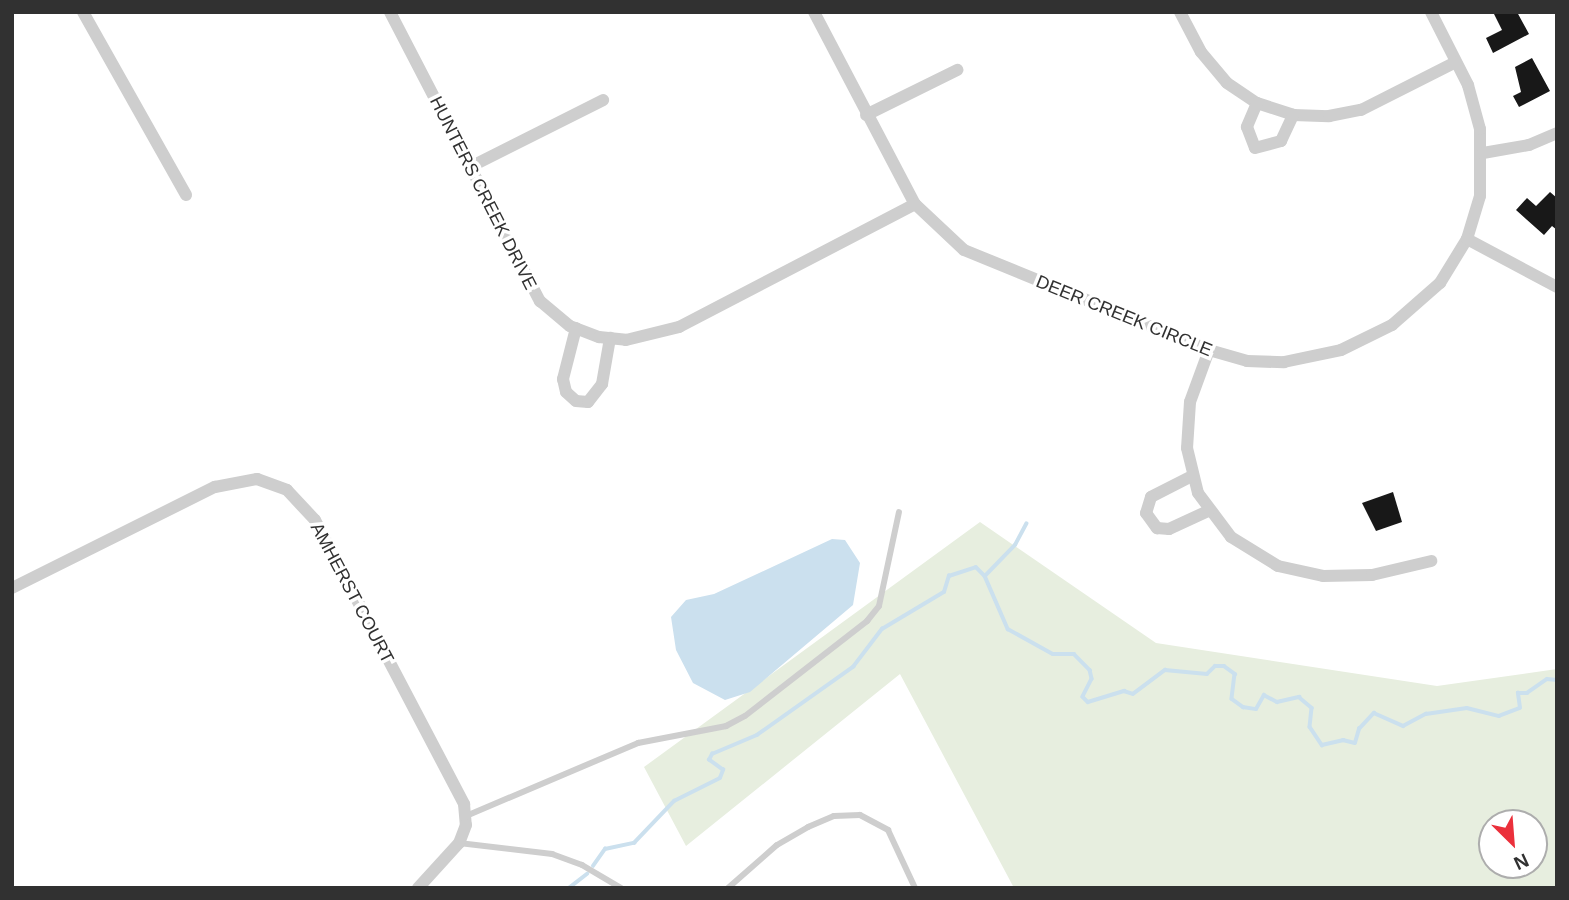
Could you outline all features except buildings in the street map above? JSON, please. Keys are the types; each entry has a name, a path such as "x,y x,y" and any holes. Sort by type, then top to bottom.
{"street":[{"path":"83,12 186,195"},
{"name":"HUNTERS CREEK DRIVE","path":"390,12 540,302 576,328 610,338 658,335 680,327 915,204"},
{"name":"DEER CREEK CIRCLE","path":"814,12 915,204 964,250 1209,350 1247,361 1284,362 1358,344 1424,300 1451,269 1467,239 1480,196 1483,153 1473,101 1431,12"},
{"path":"1180,12 1213,68 1257,103 1293,115 1329,116 1361,110 1456,62"},
{"path":"866,115 957,70"},
{"path":"470,167 603,100"},
{"path":"1257,103 1247,127 1255,148 1281,141 1293,115"},
{"path":"1483,153 1529,145 1557,133"},
{"path":"1467,239 1557,287"},
{"path":"576,328 563,379 566,393 576,401 588,402 602,384 610,338"},
{"path":"1209,350 1188,417 1192,476 1208,511 1242,546 1279,566 1308,574 1372,575 1431,561"},
{"path":"1192,476 1151,497 1146,513 1157,528 1169,529 1208,511"},
{"name":"AMHERST COURT","path":"12,588 215,487 243,480 273,482 298,500 314,520 466,816"},
{"path":"418,888 459,843 466,816"}],"lane":[{"path":"466,816 638,743 726,726 744,716 867,621 879,606 899,512"},
{"path":"728,888 777,845 808,827 835,816 860,815 888,830 915,888"},
{"path":"459,843 552,854 582,864 621,888"}],"green space":[{"path":"980,522 1156,643 1437,686 1557,669 1557,888 1014,888 900,674 686,846 644,767"}],"water":[{"path":"832,539 845,540 860,563 853,605 750,692 725,700 693,683 676,650 671,617 686,600 714,594"}],"waterway":[{"path":"985,576 1015,545 1026,524"},
{"path":"593,866 605,849 634,843 674,801 720,778 723,770 709,760 712,754 757,735 853,667 882,629 944,592 949,576 976,567 985,576 1008,629 1053,654 1074,654 1090,670 1092,679 1083,697 1088,702 1124,691 1133,694 1165,670 1207,674 1215,666 1224,666 1235,674 1232,699 1243,707 1256,709 1264,695 1277,702 1299,697 1312,708 1310,727 1322,745 1343,740 1355,743 1359,729 1374,713 1403,726 1426,714 1467,708 1499,716 1520,708 1518,693 1527,693 1547,679 1557,680"},
{"path":"569,888 587,874"}]}
